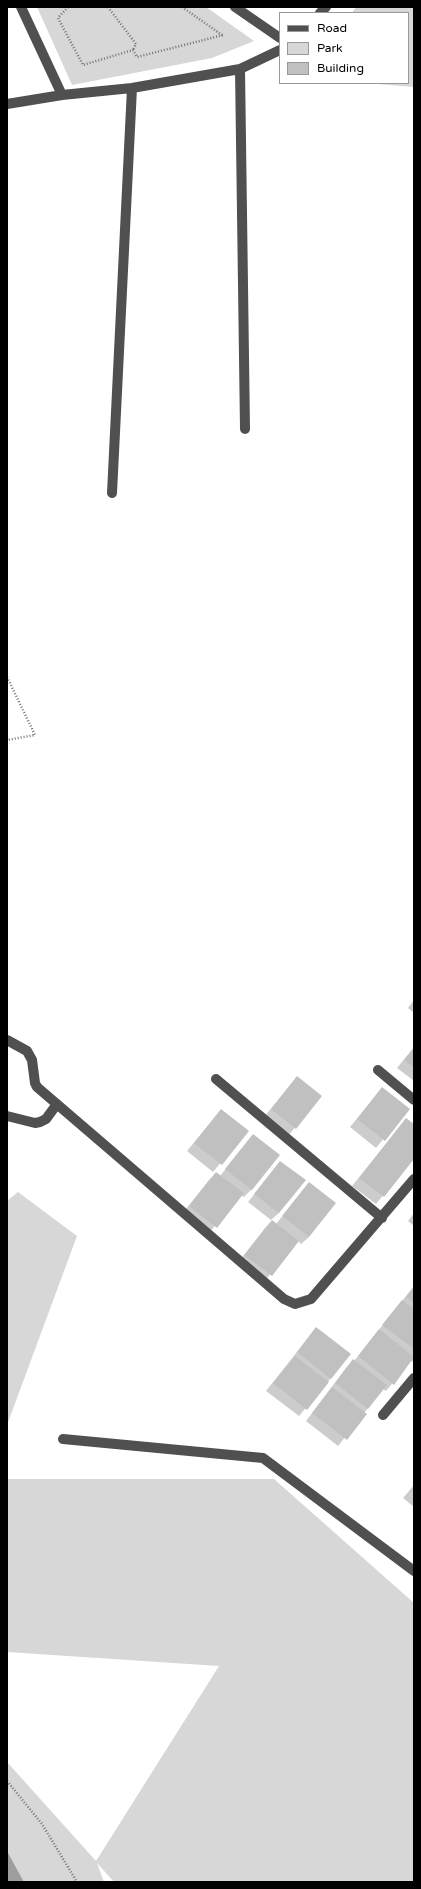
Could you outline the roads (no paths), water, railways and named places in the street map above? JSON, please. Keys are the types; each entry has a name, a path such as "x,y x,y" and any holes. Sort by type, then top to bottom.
{"street":[{"path":"20,7 62,95"},
{"path":"234,7 279,37"},
{"path":"7,104 62,95 132,88 240,69 279,50"},
{"path":"240,69 245,429"},
{"path":"112,493 132,88"},
{"path":"7,1040 27,1051 32,1060 35,1083 37,1087 284,1299 295,1304 312,1299 414,1179"},
{"path":"378,1070 414,1100"},
{"path":"216,1079 382,1218"},
{"path":"7,1116 34,1123 40,1122 46,1119 57,1104"},
{"path":"383,1415 414,1378"},
{"path":"63,1439 263,1458 414,1571"}]}
